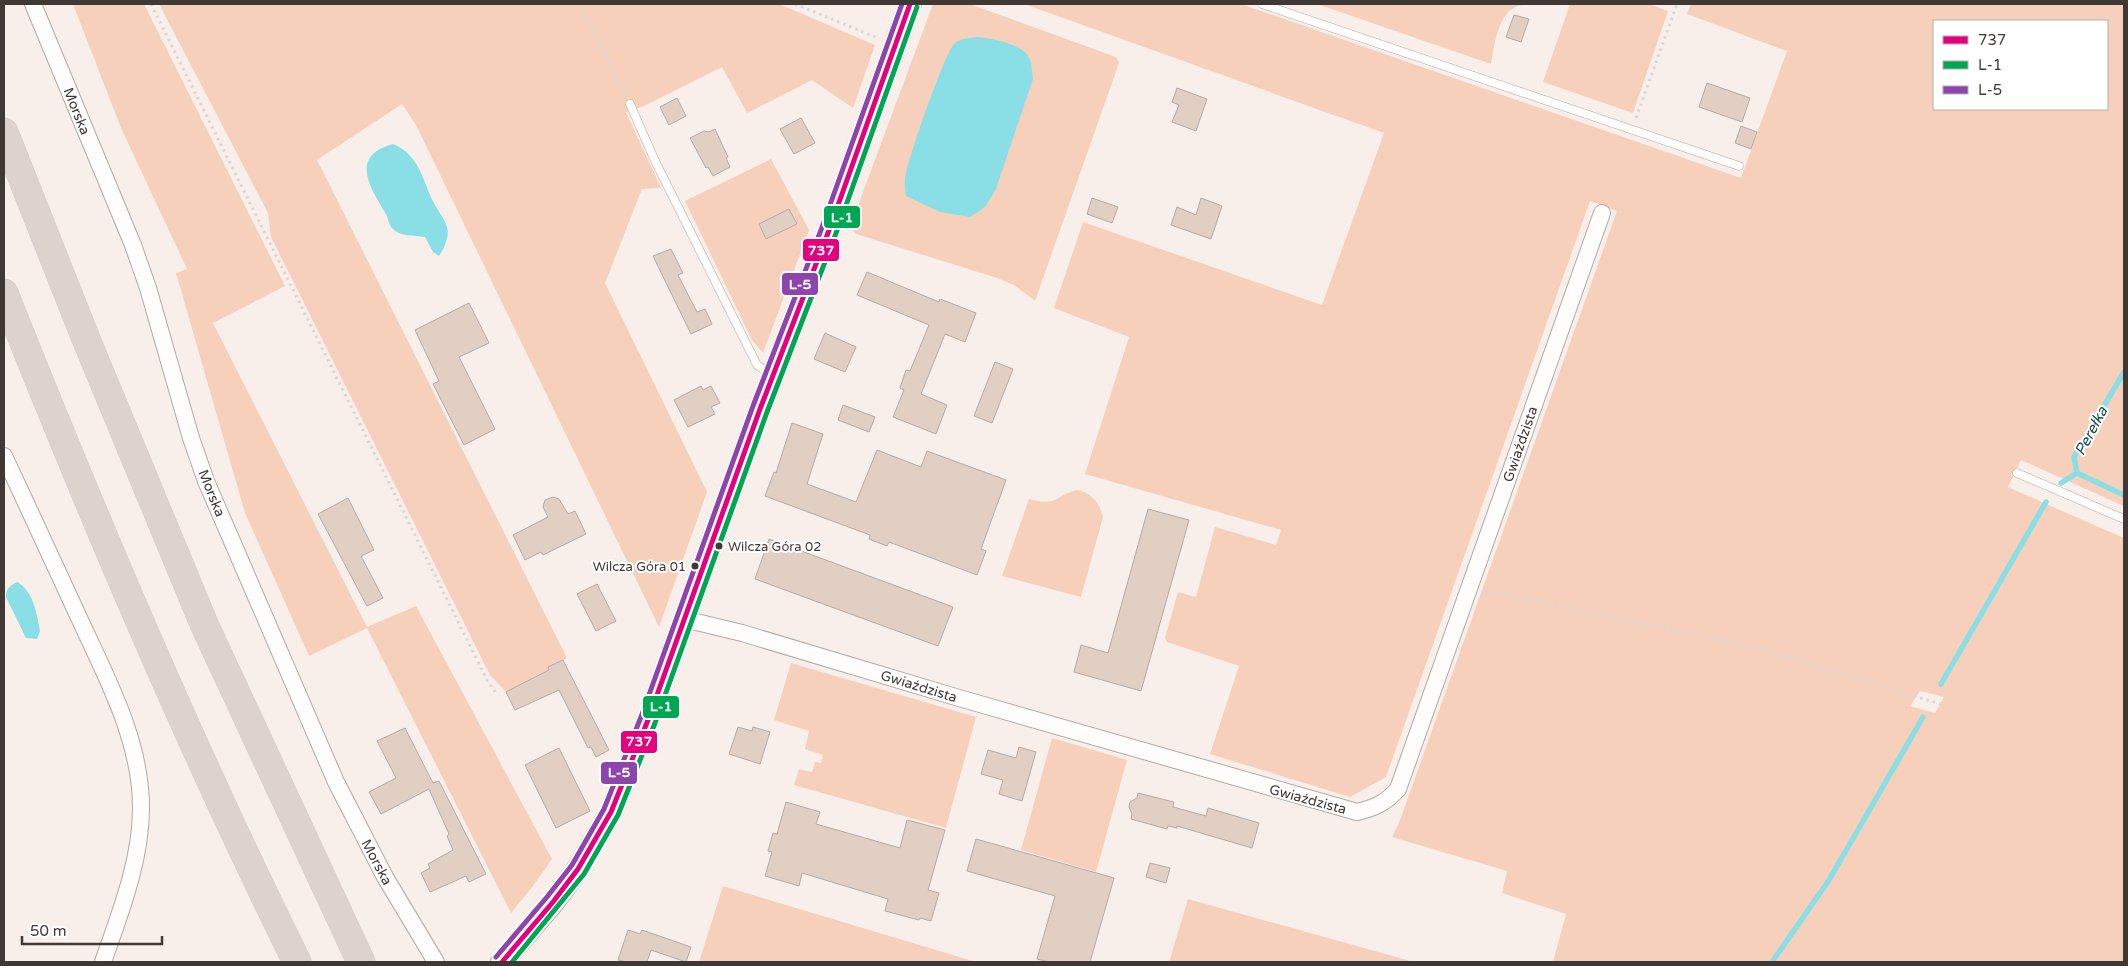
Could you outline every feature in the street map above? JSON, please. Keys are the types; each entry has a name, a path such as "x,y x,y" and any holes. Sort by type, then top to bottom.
{"highway":[{"path":"4,132 86,339 204,624 361,962"},
{"path":"4,293 75,470 210,779 297,962"}],"street":[{"name":"Morska","path":"33,4 148,288 191,438 206,481 333,775 385,877 436,962"},
{"path":"502,962 553,902 578,869 611,812 648,720 773,376 828,234 910,4"},
{"name":"Gwiaździsta","path":"684,619 742,633 959,698 1357,812 1374,808 1389,799 1398,789 1602,213"},
{"path":"4,456 115,696 128,728 138,770 141,810 136,854 103,962"}],"lane":[{"path":"1262,4 1739,166"},
{"path":"630,104 656,163 757,365 773,376"},
{"path":"2017,472 2124,519"}],"path":[{"path":"151,4 482,672 496,693"},
{"path":"580,4 630,104"},
{"path":"795,4 895,45"},
{"path":"1632,130 1676,4"},
{"path":"1469,587 1548,605 1757,647 1940,704"}],"shaded area":[{"path":"73,4 144,4 285,286 213,323 367,627 416,606 552,859 511,913 367,628 309,656 245,513 176,273 187,269 121,128"},
{"path":"159,4 779,4 875,45 853,108 812,80 747,113 722,67 642,107 626,112 661,188 642,189 605,283 707,492 659,627 416,125 402,104 317,160 567,658 548,667 549,670 506,692 490,675 271,237 268,213"},
{"path":"933,4 970,4 1116,57 1119,63 1035,301 1014,285 997,278 856,234 850,227"},
{"path":"1024,4 1241,4 1741,178 1787,51 1687,14 1691,4 2124,4 2124,506 2021,460 2008,487 2124,538 2124,962 1553,962 1566,914 1502,893 1507,871 1392,837 1399,823 1617,211 1590,201 1386,777 1350,797 1210,754 1239,666 1167,642 1165,638 1178,592 1196,597 1215,527 1276,545 1281,530 1085,474 1129,337 1054,308 1083,222 1322,305 1384,133","holes":["1920,691 1944,697 1935,713 1910,706"]},
{"path":"1317,4 1537,4 1518,6 1505,16 1498,30 1491,64"},
{"path":"1570,4 1649,4 1668,11 1633,113 1543,82"},
{"path":"771,159 809,230 763,353 752,340 685,201"},
{"path":"1078,490 1083,491 1095,500 1103,517 1081,597 1002,576 1029,499 1046,502"},
{"path":"791,663 976,717 946,828 794,785 799,769 812,772 815,762 821,763 823,755 805,749 809,731 774,720"},
{"path":"1052,738 1127,760 1096,872 1021,850"},
{"path":"723,886 976,962 699,962"},
{"path":"1188,899 1414,962 1169,962"}],"water":[{"path":"978,37 1005,42 1019,48 1028,56 1032,67 1033,79 996,189 985,207 970,217 940,212 906,196 905,176 936,83 950,50 960,40"},
{"path":"393,144 402,149 415,161 435,206 446,224 447,238 439,256 433,252 425,237 395,231 374,194 367,174 367,165 371,156 379,149"},
{"path":"17,582 31,597 40,631 37,639 26,638 6,597 9,588"}],"building":[{"path":"1514,15 1529,19 1521,42 1506,37"},
{"path":"1707,83 1750,98 1742,122 1699,107"},
{"path":"1177,88 1207,99 1196,131 1172,122 1179,105 1172,102"},
{"path":"677,98 686,116 669,125 660,107"},
{"path":"801,118 815,143 794,154 780,129"},
{"path":"1741,126 1757,132 1751,149 1735,143"},
{"path":"715,129 728,157 726,158 730,167 713,176 708,167 706,168 690,138 704,131 709,132"},
{"path":"1092,198 1118,207 1112,223 1087,214"},
{"path":"1201,198 1222,206 1211,239 1171,225 1177,207 1196,215"},
{"path":"789,209 797,224 766,239 759,224"},
{"path":"671,249 683,273 678,275 697,312 705,309 712,324 691,334 653,256"},
{"path":"867,272 939,302 940,299 976,313 965,342 945,334 921,394 947,405 936,434 893,417 904,390 900,388 906,370 910,371 929,325 857,295"},
{"path":"469,303 489,343 459,357 495,429 464,445 433,384 439,381 415,330"},
{"path":"825,333 856,347 845,372 814,359"},
{"path":"995,362 1013,369 992,423 974,416"},
{"path":"701,386 703,390 711,386 720,403 711,407 715,414 688,427 674,400"},
{"path":"843,405 875,417 869,432 838,420"},
{"path":"792,423 823,434 807,484 856,502 877,450 921,467 927,451 1006,480 981,549 986,551 977,575 889,542 887,546 869,539 870,535 765,496 774,472 776,473"},
{"path":"553,497 559,499 568,514 575,511 586,534 543,555 541,552 525,560 513,535 548,517 543,507 545,500"},
{"path":"348,498 374,550 361,556 383,598 367,606 318,514"},
{"path":"1148,509 1189,520 1141,691 1074,672 1081,645 1108,653"},
{"path":"769,539 953,607 938,646 755,579"},
{"path":"597,584 616,621 596,631 577,594"},
{"path":"563,660 609,750 596,757 591,747 588,748 559,690 515,710 506,692 549,670 548,667"},
{"path":"738,727 752,731 753,727 770,732 760,764 729,754"},
{"path":"405,728 433,783 439,781 486,874 469,882 466,876 430,892 421,873 430,868 428,864 453,850 447,836 449,834 429,789 381,814 369,792 396,778 377,741"},
{"path":"1019,747 1036,752 1022,801 999,794 1003,780 981,774 988,750 1016,758"},
{"path":"559,748 590,811 556,828 525,765"},
{"path":"1138,793 1174,802 1173,807 1206,816 1208,808 1259,823 1252,848 1177,826 1177,828 1168,826 1167,829 1131,819 1130,802 1137,798"},
{"path":"786,802 820,812 816,824 900,848 907,820 945,830 928,890 939,893 931,921 920,918 919,920 885,911 888,899 802,873 799,886 765,876 772,852 768,851 773,833 777,834"},
{"path":"976,839 1114,878 1090,962 1049,962 1037,959 1055,896 967,871"},
{"path":"1150,863 1170,868 1166,883 1146,877"},
{"path":"628,930 640,934 642,930 691,947 686,962 651,950 647,962 618,960"}],"waterway":[{"name":"Perełka","path":"2124,372 2074,457 2077,473 2124,495"},
{"path":"2061,483 2077,473"},
{"path":"1941,684 2046,502"},
{"path":"1772,962 1829,880 1923,717"}],"transit line":[{"name":"L-5","path":"496,957 572,865 604,809 641,717 753,406 821,230 902,4"},
{"name":"737","path":"502,962 553,902 578,869 611,812 648,720 760,409 828,233 910,4"},
{"name":"L-1","path":"512,962 584,874 618,815 655,723 767,412 835,236 917,7"}],"place":[{"name":"Wilcza Góra 02","path":"719,546"},
{"name":"Wilcza Góra 01","path":"695,566"}]}
